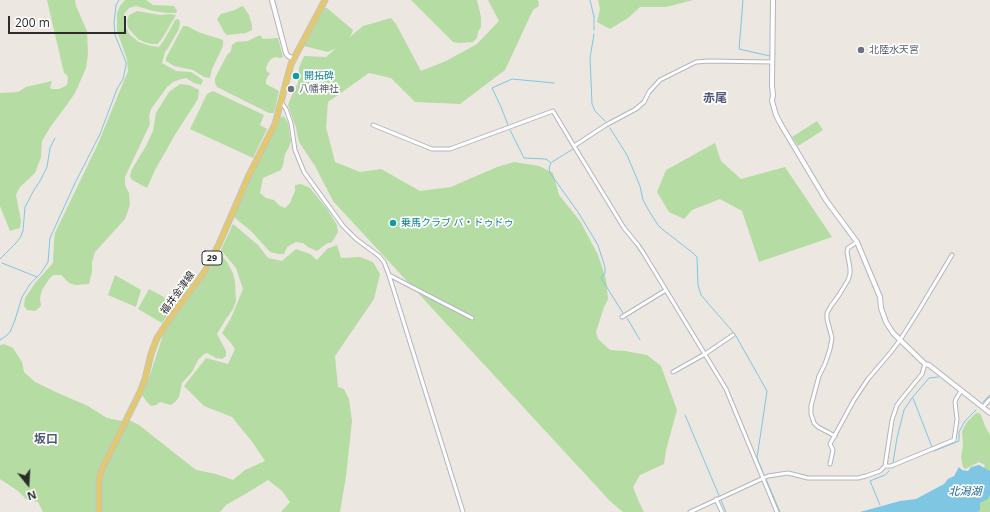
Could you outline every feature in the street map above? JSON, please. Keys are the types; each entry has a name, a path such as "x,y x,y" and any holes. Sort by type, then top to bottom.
{"main road":[{"name":"福井金津線","path":"100,510 99,482 101,471 140,392 158,338 210,262 249,175 277,118 291,65 324,0"}],"street":[{"path":"272,0 283,45 287,55 294,59"},
{"path":"773,0 772,101 780,123 826,200 857,242 880,297 881,308 886,322 893,333 925,364 929,365 990,413"},
{"path":"574,146 606,125 636,110 644,102 649,92 660,80 696,62 772,62"},
{"path":"281,102 286,109 291,123 295,150 304,172 343,226 356,239 379,256 384,262 462,512"},
{"path":"373,125 432,149 450,149 553,111 624,228 638,245 726,389 777,512"},
{"path":"835,436 818,427 814,423 811,414 811,406 819,376 830,349 832,338 827,313 848,280 850,268 847,252 848,248 857,242"},
{"path":"830,464 833,450 830,444 854,400 868,379 900,340 952,255"},
{"path":"389,274 472,318"},
{"path":"622,317 666,290"},
{"path":"673,372 705,354 733,335"},
{"path":"690,512 768,476 788,473 808,478 858,478 880,471 885,466 892,420 897,405 922,374 925,364"},
{"path":"885,466 891,466 954,440 957,419 955,402 961,391"},
{"path":"983,407 990,400"},
{"path":"716,499 722,512"}],"green space":[{"path":"47,0 75,0 76,6 87,31 88,54 86,68 75,93 42,141 41,157 35,173 20,187 16,195 21,221 20,228 10,231 0,206 0,93 18,92 26,87 52,81 50,88 52,89 59,89 67,85 68,78 64,73"},
{"path":"125,0 146,0 153,5 174,6 177,11 176,13 153,11 136,6 129,8 124,14 125,26 130,35 139,42 159,47 175,20 178,19 180,21 179,29 165,52 162,63 176,71 191,72 203,80 201,85 186,78 173,82 167,87 151,109 149,117 150,124 125,177 125,185 129,193 130,205 125,219 95,252 89,284 76,285 69,283 61,275 53,275 42,290 40,298 41,306 35,311 27,310 24,306 25,298 35,283 53,263 55,233 97,146 128,71 127,59 117,31 117,13"},
{"path":"411,0 477,0 481,17 481,27 477,38 473,42 453,42"},
{"path":"488,0 538,0 539,6 533,10 505,70 460,104 415,102 391,78 369,73 328,102 326,127 335,162 360,172 381,169 420,191 451,187 497,167 514,162 539,166 553,173 559,195 580,221 598,255 606,279 608,299 596,332 598,339 610,350 647,355 661,366 677,410 666,450 664,464 640,475 633,487 644,512 623,512 610,501 333,201 315,166 299,142 288,105 298,83 299,68 304,56 326,57 336,48 328,52 304,46 324,8 327,8 353,30 350,37 363,26 391,18 396,24 421,71 446,61 477,44 499,21"},
{"path":"598,0 693,0 666,7 640,7 628,18 610,29 597,22 600,9"},
{"path":"243,6 249,15 252,30 246,33 227,35 217,19 221,14"},
{"path":"137,11 160,15 176,15 158,44 151,44 138,39 128,28 127,21 129,15"},
{"path":"183,26 187,26 198,32 223,40 223,46 212,69 210,78 204,77 193,70 174,66 166,61 166,58"},
{"path":"260,35 263,39 278,38 283,57 275,57 271,59 266,68 267,72 270,73 266,80 266,84 279,91 274,113 269,113 217,87 215,83 215,78 227,55 231,51 232,45 236,42 248,41"},
{"path":"180,84 189,85 199,90 198,99 176,133 155,170 147,188 132,180 130,176 132,169 153,131 156,113 169,92"},
{"path":"213,91 264,115 260,125 267,129 253,158 190,129 207,94"},
{"path":"283,116 288,123 291,141 285,154 281,170 263,178 260,193 266,198 274,200 280,206 285,208 290,203 295,191 295,185 301,184 310,188 327,209 337,225 338,232 332,242 326,244 317,251 303,243 296,242 287,247 284,254 270,252 252,232 234,217 253,172 280,118"},
{"path":"817,121 823,130 798,146 792,137"},
{"path":"715,143 721,161 741,179 785,167 832,237 759,262 742,211 720,199 692,210 684,219 669,212 657,192 666,170"},
{"path":"233,224 258,245 268,258 282,261 296,249 310,254 317,260 327,249 337,245 341,258 360,257 373,262 380,274 374,299 335,356 338,387 344,389 349,399 352,421 346,476 340,512 281,512 290,502 282,491 268,480 226,505 220,512 43,512 38,502 26,499 18,491 0,479 0,345 4,344 13,348 22,362 24,372 35,382 88,406 107,418 131,421 139,425 196,470 216,474 233,480 245,470 265,461 253,443 232,417 204,406 184,386 206,358 228,364 235,349 222,333 231,318 243,289 236,268 221,250"},
{"path":"218,254 227,262 233,273 235,282 236,301 233,309 217,334 226,351 226,356 222,359 216,358 207,353 204,354 198,360 192,372 182,383 179,397 175,402 171,405 160,402 151,406 142,395 163,335 174,317 209,271"},
{"path":"115,275 141,290 136,307 108,295"},
{"path":"149,289 175,303 162,323 138,309"},
{"path":"976,413 981,415 990,435 990,512 965,512 985,465 979,462 965,469 963,467 961,457 963,445 962,431 967,422"}],"water":[{"name":"北潟湖","path":"979,465 990,471 990,495 988,499 980,503 980,510 977,512 860,512 900,501 916,499 944,484 948,479 954,476 959,467 962,470 968,471 971,467"}],"waterway":[{"path":"0,340 10,332 22,297 30,284 41,273 48,262 50,238 75,183 100,134 117,89 123,79 126,62 115,35 114,23 116,5 119,0"},
{"path":"590,0 594,17 594,30"},
{"path":"743,0 739,49 770,56 771,43"},
{"path":"594,34 590,58 592,104 595,111 605,121"},
{"path":"508,125 492,88 512,79 554,83"},
{"path":"610,128 627,155 640,186 643,200 649,211 662,229 697,257 698,285 701,295 733,332"},
{"path":"510,130 524,158 546,159 551,163 549,168 550,173 578,212 598,245 605,267 605,273 601,278 623,313"},
{"path":"0,259 20,238 23,231 25,207 47,167 50,148 55,138"},
{"path":"552,162 573,149"},
{"path":"2,263 37,277"},
{"path":"627,318 640,340"},
{"path":"736,336 767,391 757,458 763,472"},
{"path":"893,463 904,410 929,378 938,377"},
{"path":"983,402 990,395"},
{"path":"913,398 932,447"},
{"path":"934,451 959,441 959,432 965,421 976,410"},
{"path":"685,415 726,512"},
{"path":"880,505 870,481 885,475 889,471"},
{"path":"766,479 780,512"}],"place":[{"name":"北陸水天宮","path":"861,50"},
{"name":"開拓碑","path":"296,76"},
{"name":"八幡神社","path":"291,89"},
{"name":"乗馬クラブ パ・ドゥドゥ","path":"393,223"}],"district":[{"name":"赤尾","path":"715,99"},
{"name":"坂口","path":"46,440"}]}
